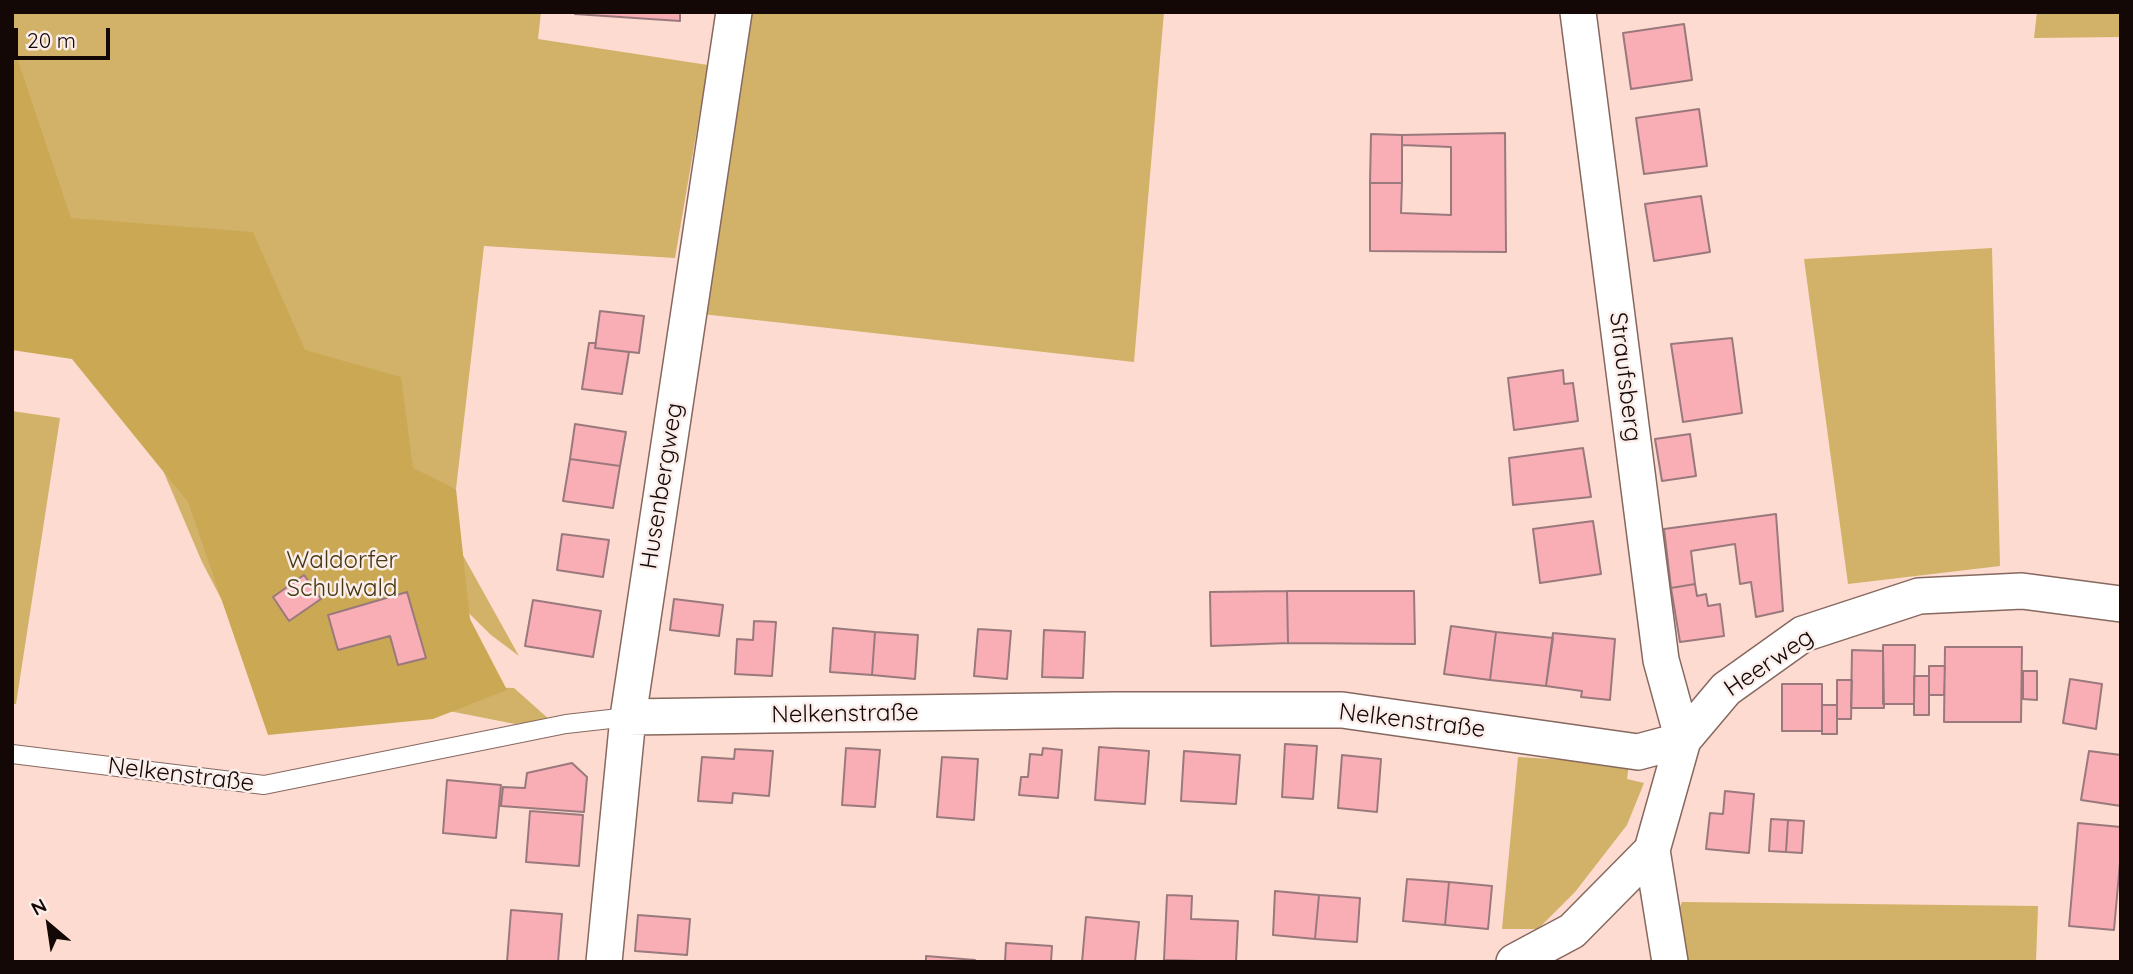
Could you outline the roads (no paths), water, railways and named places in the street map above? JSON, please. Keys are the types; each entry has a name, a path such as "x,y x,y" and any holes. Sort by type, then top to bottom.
{"street":[{"name":"Husenbergweg","path":"604,962 628,717 734,12"},
{"name":"Straufsberg","path":"1578,12 1661,660 1682,740"},
{"name":"Heerweg","path":"1514,962 1573,931 1652,850 1682,740 1726,689 1803,634 1919,596 2022,592 2121,604"},
{"name":"Nelkenstraße","path":"628,717 1116,710 1342,710 1638,752 1682,740"},
{"path":"1652,850 1670,962"}],"lane":[{"name":"Nelkenstraße","path":"12,754 264,785 566,724 628,717"}],"park label":[{"name":"Waldorfer Schulwald","path":"342,575"}]}
